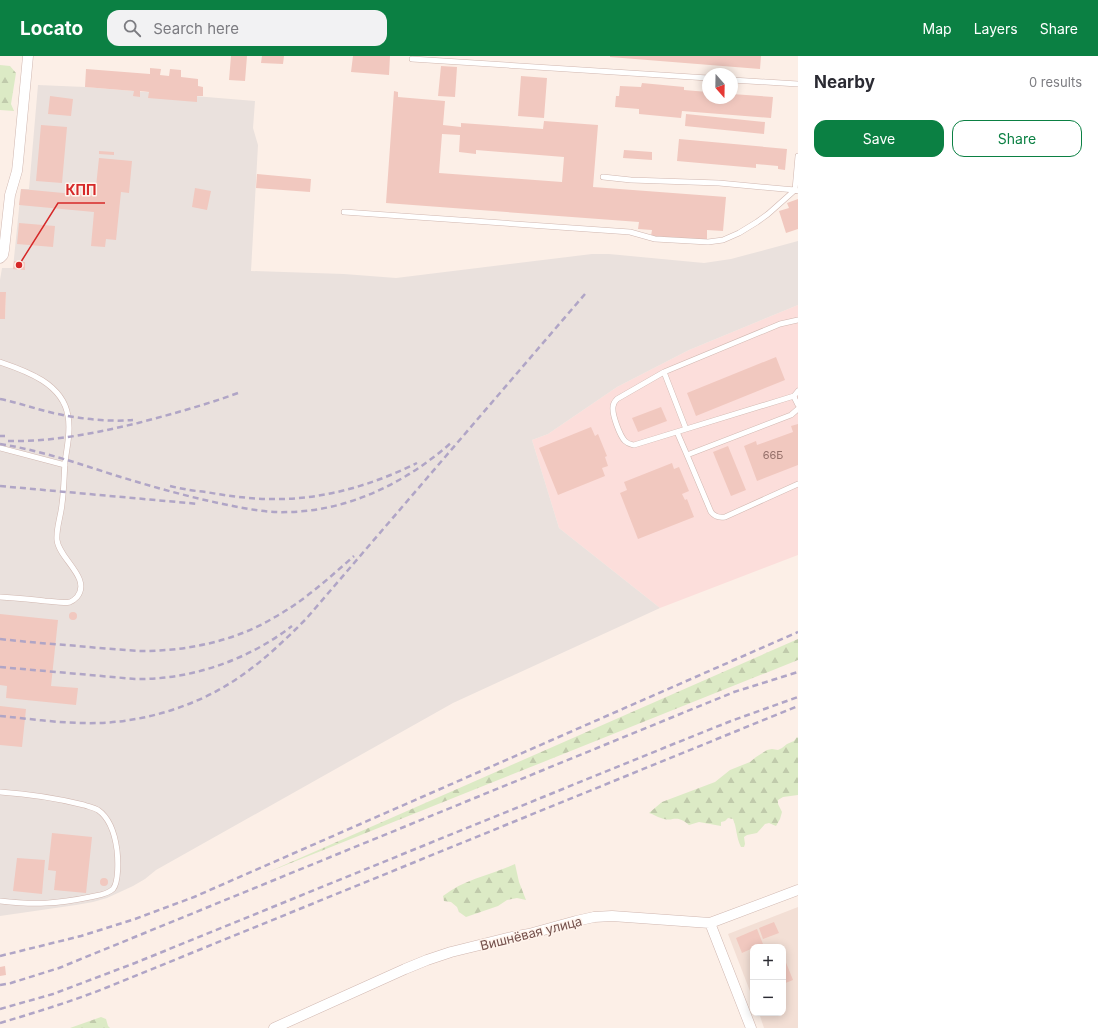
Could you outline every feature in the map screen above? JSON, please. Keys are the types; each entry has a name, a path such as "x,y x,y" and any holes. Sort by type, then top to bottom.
{"street":[{"path":"0,258 4,253 10,195 17,171 28,56"},
{"name":"Вишнёвая улица","path":"274,1028 427,960 451,952 529,934 576,920 594,917 612,916 710,923 798,890"},
{"path":"710,923 751,1028"}],"lane":[{"path":"412,59 702,78"},
{"path":"738,80 798,84"},
{"path":"344,212 630,232 656,239 708,242 723,240 748,228 796,191 798,156"},
{"path":"603,178 719,183 796,191"},
{"path":"798,320 780,324 664,372 617,399 612,407 613,415 623,438 629,444 634,445 794,396 798,391"},
{"path":"0,362 45,382 63,402 68,416 64,492 57,540 62,553 79,577 80,587 78,596 74,600 64,602 0,597"},
{"path":"664,372 686,429"},
{"path":"794,396 798,405"},
{"path":"686,455 791,415 798,409"},
{"path":"677,432 714,516 725,517 798,484"},
{"path":"0,448 65,465"},
{"path":"0,792 52,798 92,807 108,820 112,828 117,851 115,884 106,894 50,904 0,901"}],"shaded area":[{"path":"38,85 85,87 255,101 253,128 258,145 251,271 344,274 396,278 592,254 609,254 704,263 731,259 798,241 798,305 689,350 617,387 548,434 532,440 559,528 660,608 453,703 156,870 133,886 107,898 93,902 0,916 0,319 5,319 6,292 0,292 0,280 2,268 13,268 21,189 29,189"},
{"path":"798,305 798,555 660,608 559,528 532,440 548,434 617,387 689,350"},
{"path":"798,907 798,1028 764,1028 760,1016 786,1016 786,944 750,944 750,991 728,934"}],"green space":[{"path":"0,65 10,66 16,73 11,104 14,111 0,110"},
{"path":"798,639 798,660 266,873"},
{"path":"797,737 798,795 783,797 778,800 778,804 782,812 776,826 769,823 765,824 757,833 747,835 744,837 744,847 741,847 739,843 733,819 728,818 721,822 721,826 699,822 689,825 681,820 669,820 649,813 662,802 715,782 730,770 750,762 767,750 778,750 794,741"},
{"path":"515,864 519,882 526,900 517,898 507,900 498,906 466,917 459,912 457,907 451,902 444,901 443,896 460,885"},
{"path":"101,1017 106,1019 110,1028 70,1028"}],"building":[{"path":"231,56 247,56 245,81 229,80"},
{"path":"262,56 284,56 283,64 261,63"},
{"path":"353,56 390,56 389,75 351,72"},
{"path":"610,56 761,56 760,69"},
{"path":"441,66 457,67 455,97 438,96"},
{"path":"150,68 161,69 160,75 169,76 170,69 181,70 181,77 198,79 198,86 203,87 203,96 197,96 197,102 148,98 149,92 140,91 140,97 133,96 134,91 85,87 86,69 150,74"},
{"path":"521,76 547,78 544,118 518,116"},
{"path":"642,83 684,87 684,90 702,92 702,104 738,104 738,94 773,97 771,118 682,111 681,118 639,114 639,109 615,107 616,96 619,96 620,86 641,87"},
{"path":"394,91 398,92 398,97 445,101 443,125 461,127 461,123 543,129 544,121 598,125 593,187 726,197 723,231 707,230 707,240 651,236 652,230 638,229 639,222 386,203","holes":["442,134 460,135 459,152 476,154 476,150 564,157 562,182 439,173"]},
{"path":"50,96 73,99 71,116 48,114"},
{"path":"686,114 765,122 764,134 685,126"},
{"path":"41,125 67,127 62,183 36,181"},
{"path":"679,139 787,149 785,170 778,169 778,166 756,164 756,168 677,161"},
{"path":"624,150 652,152 652,160 623,158"},
{"path":"99,151 114,152 114,155 99,154"},
{"path":"99,158 132,161 129,193 121,192 116,240 106,239 105,247 91,246 94,212 19,205 21,189 95,196"},
{"path":"257,174 311,179 310,192 256,188"},
{"path":"195,188 211,191 207,210 192,207"},
{"path":"798,199 798,229 786,233 779,211 789,208 787,203"},
{"path":"19,223 55,226 53,247 17,244"},
{"path":"14,261 25,262 25,270 13,269"},
{"path":"0,292 6,292 5,319 0,319"},
{"path":"776,357 785,380 696,416 687,393"},
{"path":"661,407 667,421 638,432 632,418"},
{"path":"798,424 798,465 757,481 744,446 756,441 757,445 793,432 791,426"},
{"path":"591,427 595,436 598,434 607,456 605,457 608,466 602,468 605,476 558,495 539,448"},
{"path":"728,446 746,490 731,496 713,452"},
{"path":"672,463 674,469 679,467 689,491 682,494 685,500 687,499 694,517 638,539 620,493 627,490 624,482"},
{"path":"71,612 75,612 77,616 75,620 71,620 69,618 69,614"},
{"path":"0,614 58,620 51,686 78,688 76,705 6,698 7,686 0,685"},
{"path":"0,706 26,709 22,747 0,745"},
{"path":"52,833 92,837 86,893 54,890 56,871 48,870"},
{"path":"17,858 45,860 42,894 13,891"},
{"path":"102,878 106,878 108,882 106,886 102,886 100,884 100,880"},
{"path":"774,922 779,933 763,939 759,928"},
{"path":"757,929 763,944 750,944 750,949 742,953 736,938"},
{"path":"786,962 793,980 786,983"},
{"path":"5,966 6,975 0,976 0,967"}],"railway":[{"path":"0,716 73,723 97,723 132,720 167,712 201,699 232,682 252,668 306,619 585,294"},
{"path":"8,441 41,440 106,430 176,413 238,393"},
{"path":"0,399 76,417 95,420 133,420"},
{"path":"0,436 5,436"},
{"path":"0,444 56,457 169,491 228,505 280,512 311,510 333,506 376,492 416,470 452,442"},
{"path":"170,486 239,497 291,499 347,490 383,478 417,463"},
{"path":"0,486 199,504"},
{"path":"0,639 142,651 159,651 194,647 244,632 286,611 316,589 354,556"},
{"path":"0,667 135,679 177,676 198,672 238,658 257,649 292,626"},
{"path":"0,956 81,936 135,919 194,897 798,632"},
{"path":"0,985 59,968 734,692 798,672"},
{"path":"0,1009 53,994 135,963 671,745 731,721 798,697"},
{"path":"0,1023 68,1002 108,987 798,706"}],"place":[{"name":"КПП","path":"19,265"}]}
